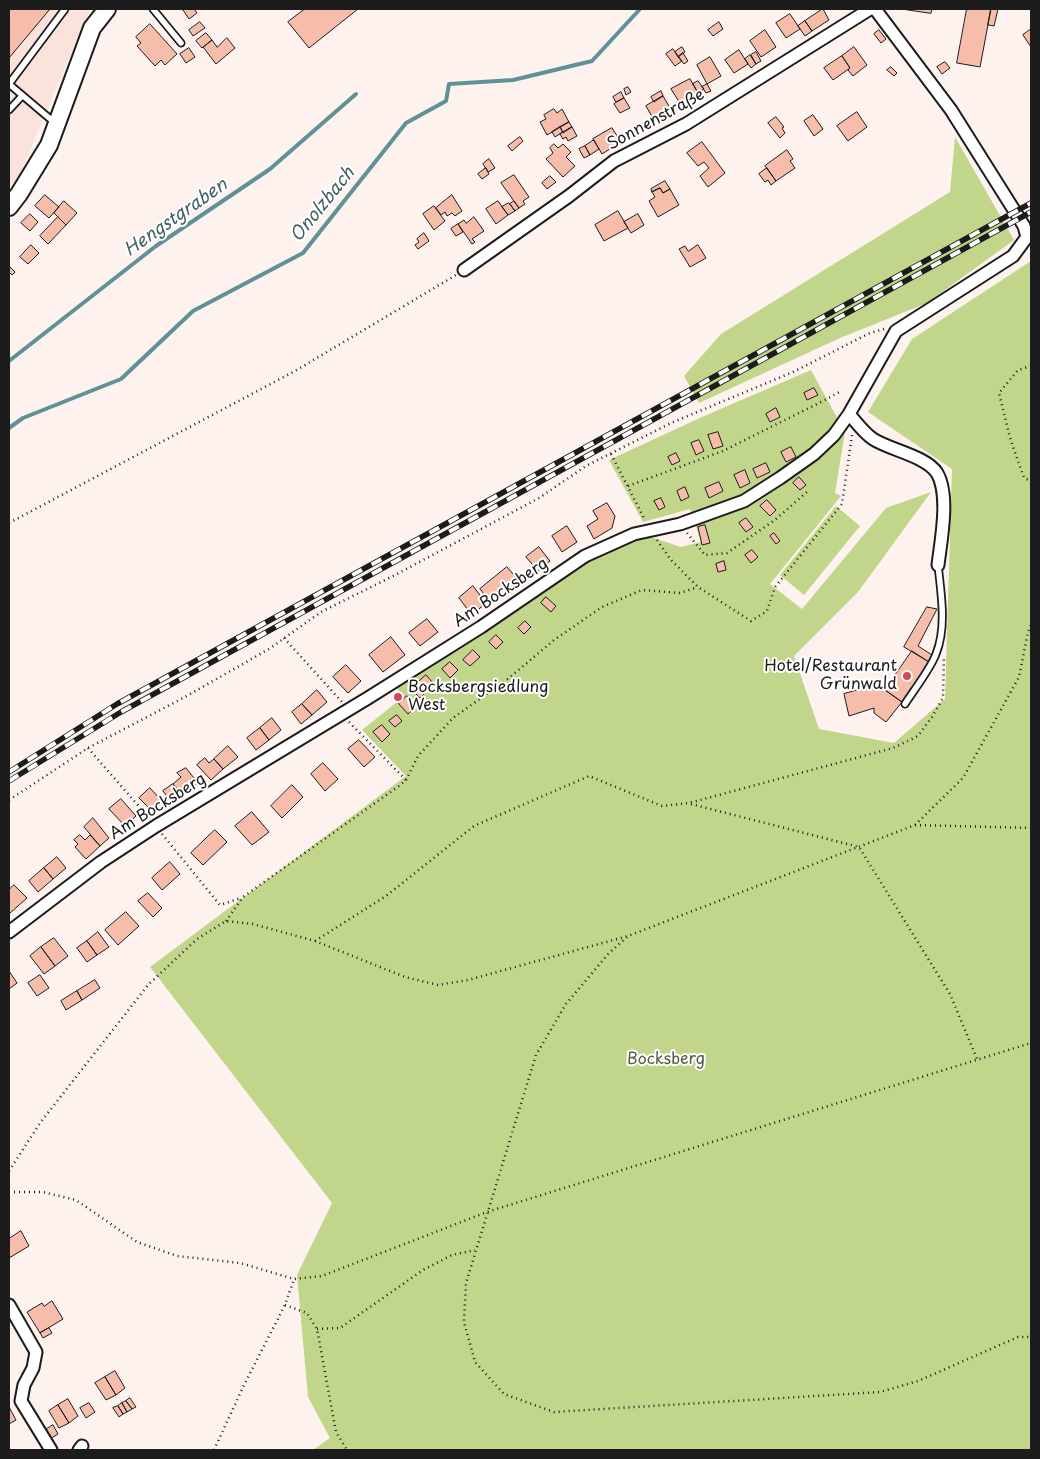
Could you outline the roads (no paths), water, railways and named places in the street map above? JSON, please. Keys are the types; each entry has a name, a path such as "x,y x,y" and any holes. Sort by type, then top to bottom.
{"main road":[{"path":"9,206 19,194 49,144 92,28 107,9"}],"street":[{"name":"Sonnenstraße","path":"464,270 569,196 614,161 686,124 870,9"},
{"name":"Am Bocksberg","path":"9,932 102,862 156,826 481,627 584,556 634,534 680,524 744,501 780,478 814,454 834,435 849,414 896,331 1014,256 1027,237 1024,226 951,110 875,9"},
{"path":"849,414 872,438 926,462 936,472 941,483 944,506 943,536 938,565"},
{"path":"9,1305 36,1352 33,1368 24,1385 21,1400 51,1450"}],"lane":[{"path":"57,124 9,84 65,9"},
{"path":"153,9 181,43"},
{"path":"9,110 22,96"},
{"path":"905,704 936,654 941,635 941,597 938,565"}],"waterway":[{"name":"Onolzbach","path":"9,428 23,418 121,379 193,311 303,253 406,123 446,101 449,84 513,80 592,61 640,9"},
{"name":"Hengstgraben","path":"9,361 156,246 270,169 356,94"}],"railway":[{"path":"9,772 117,704 1031,203"},
{"path":"9,781 121,712 1031,212"}],"place":[{"name":"Hotel/Restaurant Grünwald","path":"907,676"},
{"name":"Bocksbergsiedlung West","path":"398,697"}],"park label":[{"name":"Bocksberg","path":"666,1060"}]}
